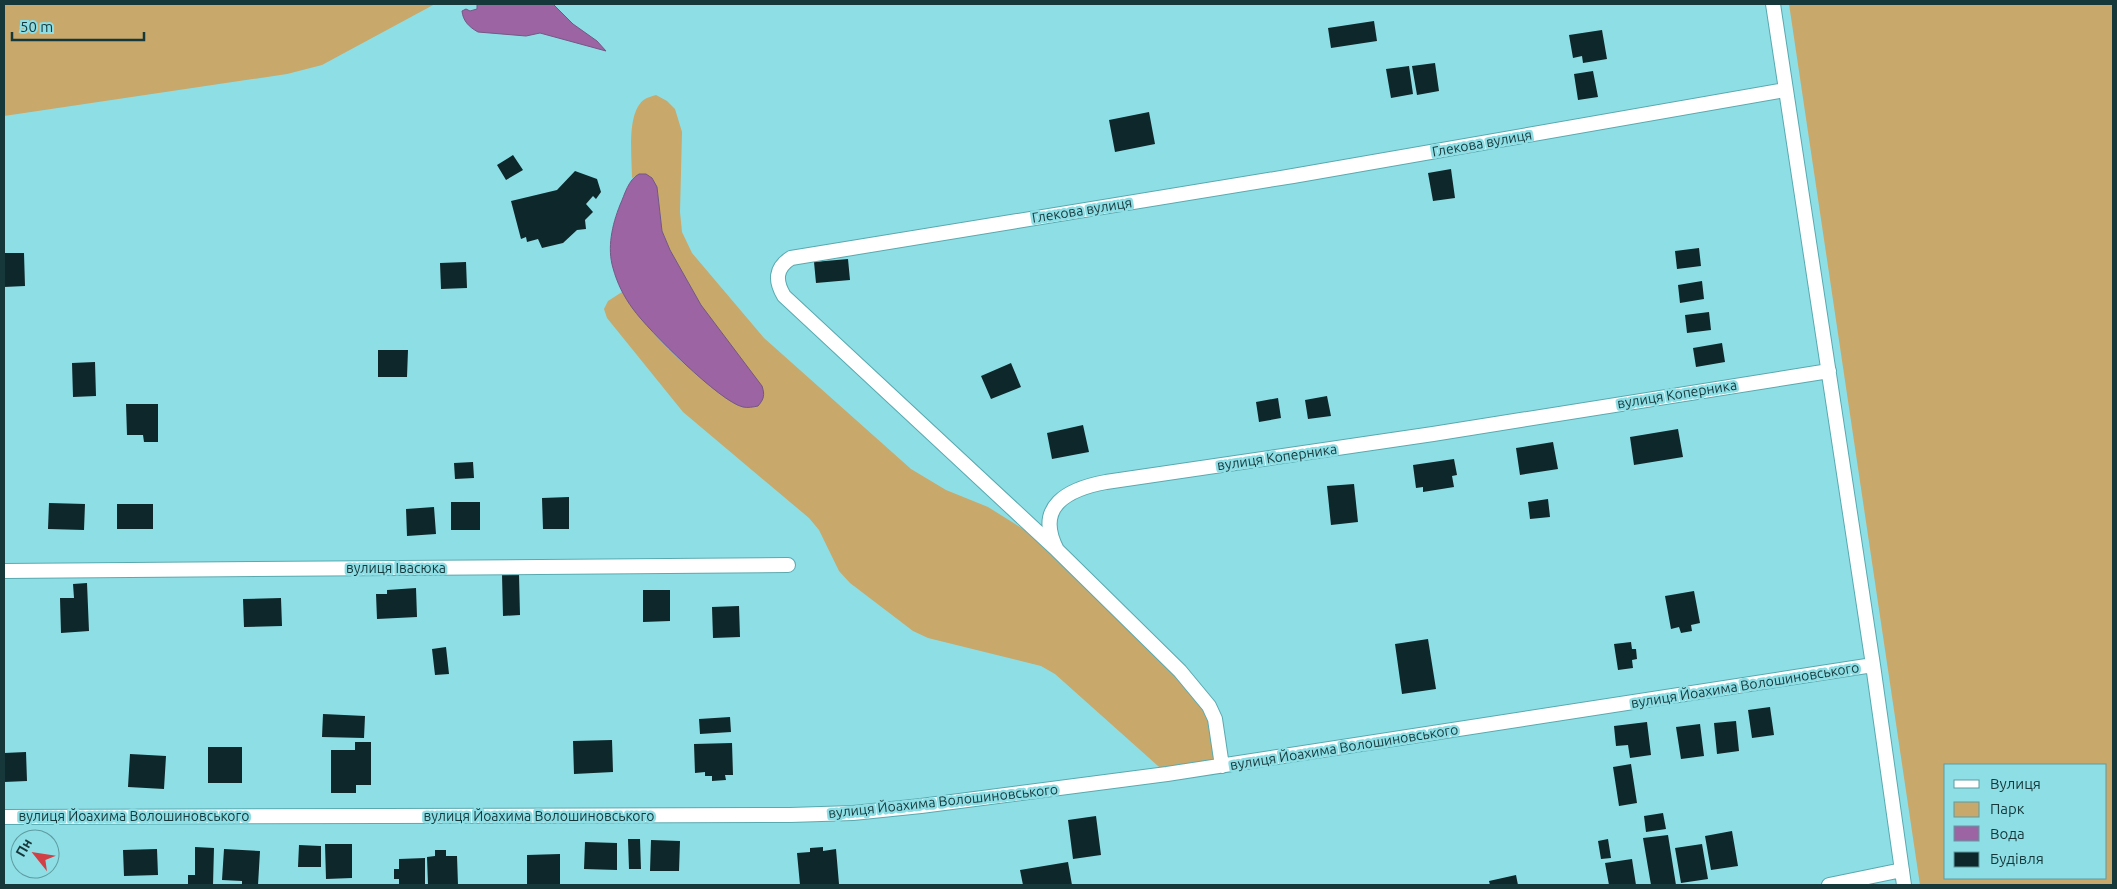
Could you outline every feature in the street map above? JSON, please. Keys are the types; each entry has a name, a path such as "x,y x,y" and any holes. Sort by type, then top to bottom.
{"street":[{"path":"1773,4 1873,665 1904,885"},
{"name":"Глекова вулиця","path":"1057,550 784,296 777,278 782,264 791,258 1293,176 1785,90"},
{"name":"вулиця Коперника","path":"1222,766 1215,719 1210,706 1180,671 1057,550 1049,532 1052,512 1055,505 1068,494 1086,486 1433,434 1829,371"},
{"name":"вулиця Івасюка","path":"4,571 788,565"},
{"name":"вулиця Йоахима Волошиновського","path":"4,817 826,814 921,806 1222,766 1873,665"},
{"path":"1829,885 1902,870"}],"green space":[{"path":"4,4 435,4 322,65 287,74 4,116"},
{"path":"1789,4 2113,4 2113,885 1920,885"},
{"path":"656,95 667,101 675,109 682,132 680,212 682,232 692,253 764,338 911,469 946,490 988,507 1057,550 1209,706 1222,766 1167,774 1055,674 1041,666 928,638 913,631 850,583 839,571 819,530 809,518 683,412 607,318 604,309 608,301 622,292 647,325 676,356 691,370 742,407 701,305 670,250 662,231 657,187 639,174 632,178 631,135 635,113 645,99"}],"water":[{"path":"477,4 553,4 573,24 597,41 606,51 540,33 526,36 478,32 467,23 462,11 477,9"},
{"path":"639,174 646,174 652,178 657,187 662,231 670,250 701,305 762,386 763,397 758,406 743,407 718,393 668,348 641,319 621,290 611,260 611,236 625,192 632,180"}],"building":[{"path":"1374,21 1377,41 1331,48 1328,28"},
{"path":"1602,30 1607,59 1583,63 1582,56 1573,58 1569,35"},
{"path":"1435,63 1439,91 1417,95 1412,66"},
{"path":"1409,66 1413,94 1391,98 1386,69"},
{"path":"1593,71 1598,97 1578,100 1574,74"},
{"path":"1149,112 1155,144 1115,152 1109,120"},
{"path":"513,155 523,170 506,180 497,165"},
{"path":"1451,169 1455,198 1433,201 1428,173"},
{"path":"575,171 597,179 601,192 596,199 593,196 586,204 593,212 585,220 586,229 577,230 563,243 542,248 538,239 527,242 526,237 521,239 511,201 557,190"},
{"path":"1699,248 1701,266 1677,269 1675,251"},
{"path":"4,253 24,253 25,286 4,287"},
{"path":"848,259 850,280 816,283 814,262"},
{"path":"466,262 467,288 441,289 440,263"},
{"path":"1702,281 1704,299 1680,303 1678,285"},
{"path":"1709,312 1711,330 1687,333 1685,315"},
{"path":"1722,343 1725,362 1696,367 1693,348"},
{"path":"378,350 408,350 407,377 378,377"},
{"path":"95,362 96,396 73,397 72,363"},
{"path":"1011,363 1021,387 991,399 981,376"},
{"path":"1327,396 1331,416 1308,419 1305,400"},
{"path":"1278,398 1281,418 1259,422 1256,402"},
{"path":"126,404 158,404 158,442 144,442 143,435 127,435"},
{"path":"1083,425 1089,452 1052,459 1047,433"},
{"path":"1678,429 1683,457 1634,465 1630,437"},
{"path":"1553,442 1558,469 1520,475 1516,448"},
{"path":"1454,459 1457,475 1452,476 1454,487 1423,492 1423,487 1416,488 1413,465"},
{"path":"473,462 474,478 455,479 454,463"},
{"path":"1354,484 1358,522 1331,525 1327,486"},
{"path":"569,497 569,529 543,529 542,498"},
{"path":"1548,499 1550,517 1530,519 1528,502"},
{"path":"451,502 480,502 480,530 451,530"},
{"path":"49,503 85,504 84,530 48,529"},
{"path":"117,504 153,504 153,529 117,529"},
{"path":"434,507 436,534 407,536 406,509"},
{"path":"502,574 519,574 520,615 503,616"},
{"path":"87,583 89,631 61,633 60,598 74,598 73,584"},
{"path":"416,588 417,617 377,619 376,594 387,594 387,590"},
{"path":"643,590 670,590 670,621 643,622"},
{"path":"1694,591 1700,623 1691,625 1692,631 1681,633 1679,627 1671,629 1665,596"},
{"path":"281,598 282,626 244,627 243,599"},
{"path":"739,606 740,637 713,638 712,607"},
{"path":"1428,639 1436,689 1402,694 1395,644"},
{"path":"1631,642 1632,649 1636,649 1637,659 1632,660 1633,668 1618,670 1614,644"},
{"path":"446,647 449,674 435,675 432,649"},
{"path":"1770,707 1774,735 1752,738 1748,710"},
{"path":"323,714 365,716 364,738 322,737"},
{"path":"730,717 731,732 700,734 699,719"},
{"path":"1736,721 1739,751 1717,754 1714,723"},
{"path":"1647,722 1651,755 1630,758 1628,745 1616,746 1614,726"},
{"path":"1700,724 1704,756 1681,759 1676,727"},
{"path":"612,740 613,772 574,774 573,741"},
{"path":"355,742 371,742 371,785 356,785 356,793 331,793 331,750 355,750"},
{"path":"732,743 733,775 725,775 726,780 712,781 712,776 705,776 705,772 695,773 694,744"},
{"path":"208,747 242,747 242,783 208,783"},
{"path":"26,752 27,781 4,782 4,753"},
{"path":"130,754 166,756 164,789 128,787"},
{"path":"1631,764 1637,803 1619,806 1613,767"},
{"path":"1663,813 1666,829 1646,832 1644,816"},
{"path":"1096,816 1101,855 1073,859 1068,820"},
{"path":"1732,831 1738,866 1711,870 1705,836"},
{"path":"1668,835 1676,885 1651,885 1643,838"},
{"path":"628,839 640,839 641,869 629,869"},
{"path":"1608,839 1611,858 1601,859 1598,841"},
{"path":"651,840 680,841 679,871 650,871"},
{"path":"585,842 617,843 617,870 584,869"},
{"path":"325,844 352,844 352,878 326,879"},
{"path":"1702,844 1708,879 1681,883 1675,848"},
{"path":"299,845 321,846 321,867 298,867"},
{"path":"195,847 214,848 213,885 188,885 188,875 195,875"},
{"path":"823,847 823,851 836,849 839,884 800,885 797,853 810,852 810,848"},
{"path":"157,849 158,875 124,876 123,850"},
{"path":"224,849 260,851 258,885 242,885 242,881 222,880"},
{"path":"435,850 446,850 446,856 457,856 458,885 428,885 427,857 435,856"},
{"path":"560,854 560,885 527,885 527,855"},
{"path":"425,858 425,885 399,885 399,879 394,879 394,869 399,869 399,859"},
{"path":"1632,859 1636,885 1609,885 1605,863"},
{"path":"1068,862 1072,885 1023,885 1020,870"},
{"path":"1516,875 1518,885 1490,885 1489,881"}]}
